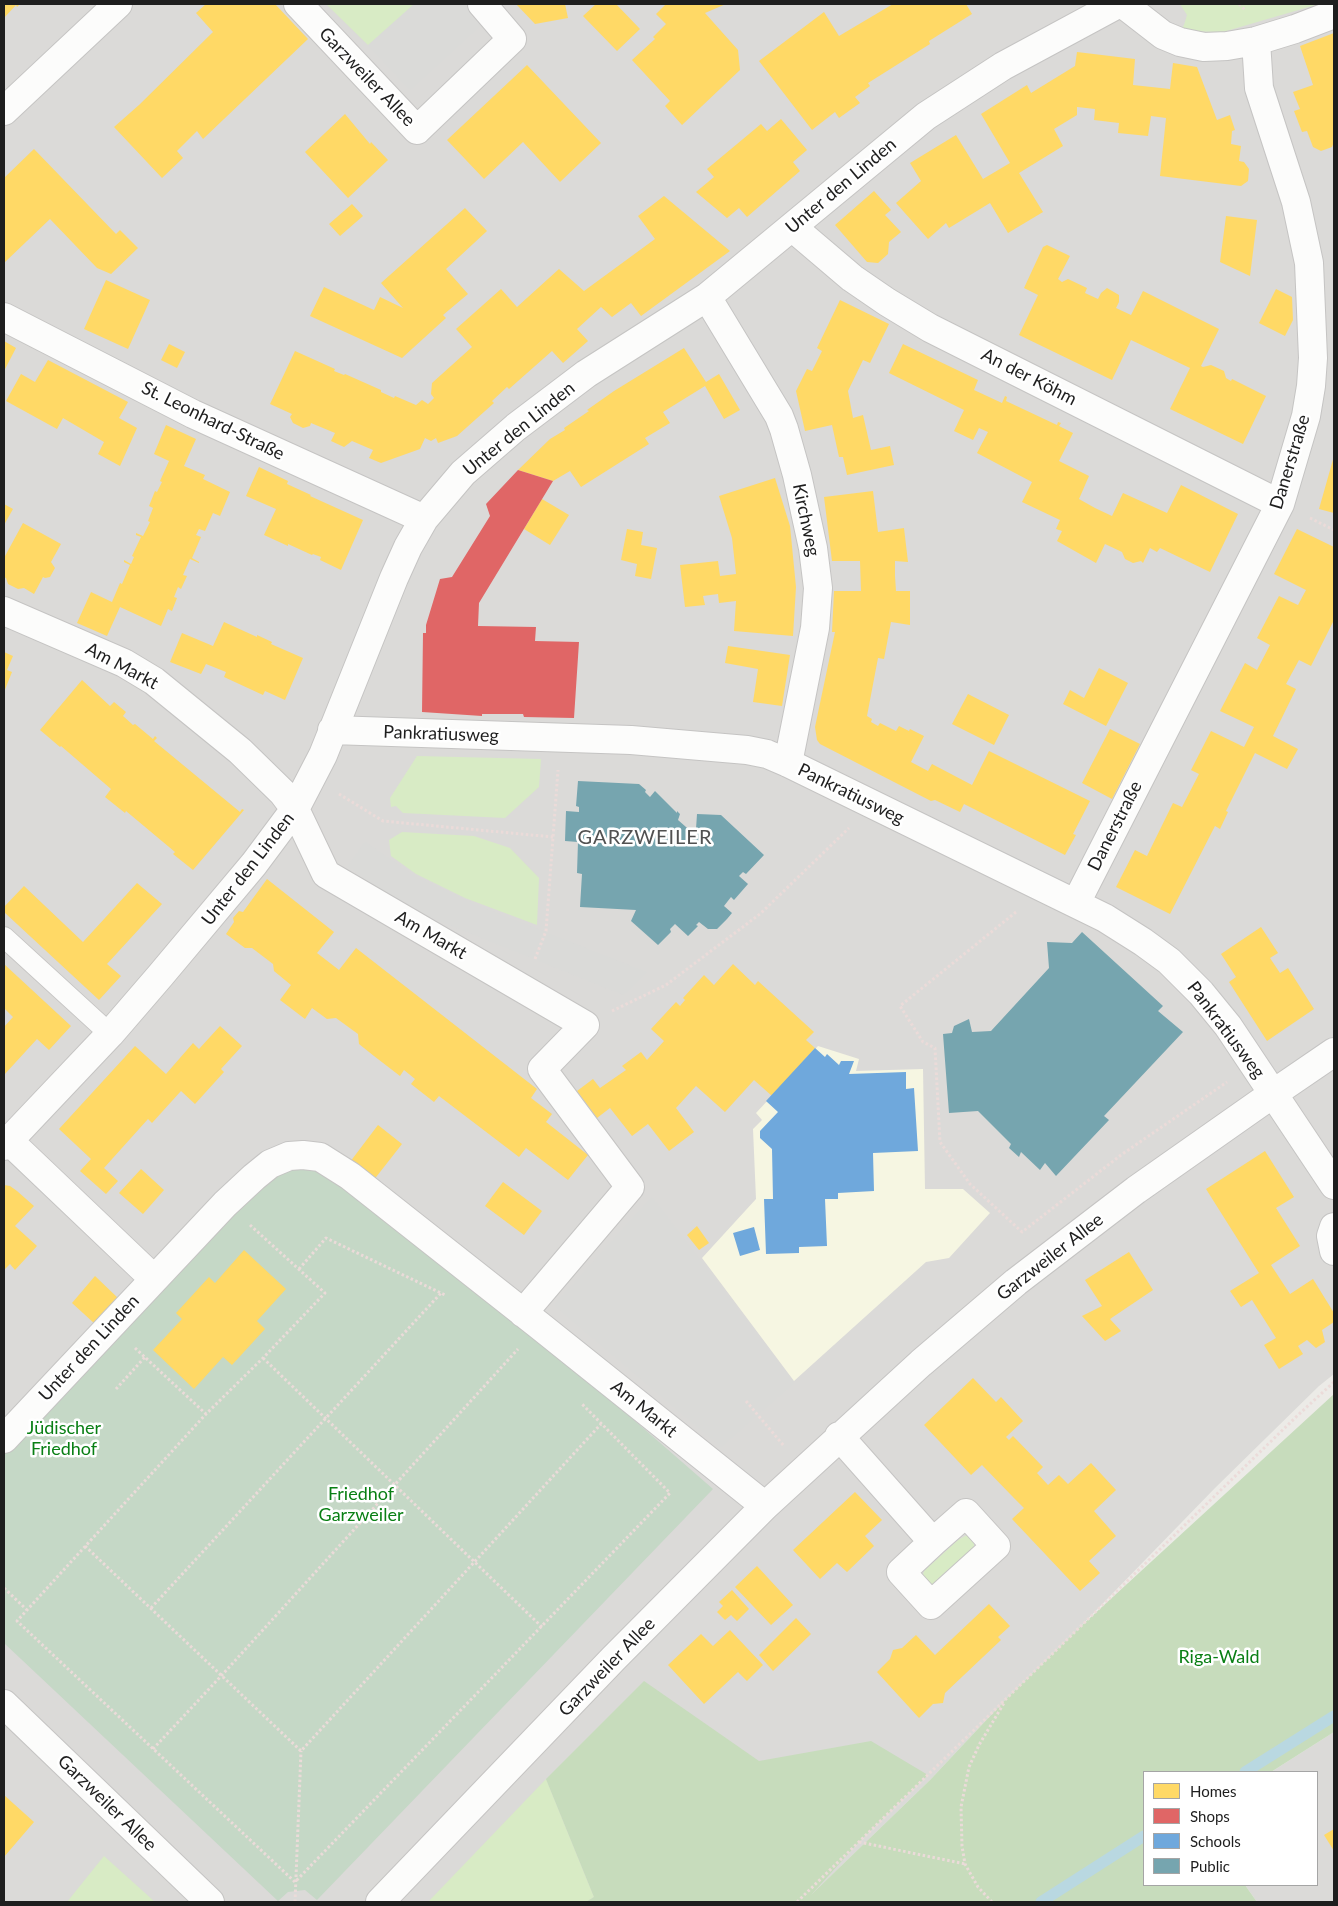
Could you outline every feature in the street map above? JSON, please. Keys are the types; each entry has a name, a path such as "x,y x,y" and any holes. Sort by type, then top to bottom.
{"street":[{"path":"4,111 118,4"},
{"name":"Garzweiler Allee","path":"298,4 417,130 512,39 482,4"},
{"name":"Unter den Linden","path":"154,1279 6,1143 110,1034 254,864 295,809 313,778 394,578 408,547 424,519 463,473 516,427 586,374 707,297 891,143 956,95 1002,66 1118,4"},
{"path":"1123,4 1163,35 1180,42 1204,47 1227,46 1256,41 1334,14"},
{"name":"Danerstraße","path":"1076,903 1280,504 1306,416 1313,358 1309,264 1303,229 1259,88 1256,41"},
{"name":"An der Köhm","path":"792,227 852,278 930,328 1280,504"},
{"name":"Kirchweg","path":"707,297 784,429 797,475 814,555 818,588 815,628 788,763"},
{"name":"St. Leonhard-Straße","path":"4,317 193,414 424,519"},
{"name":"Am Markt","path":"4,611 124,662 154,681 254,764 283,793 295,809 326,874 585,1025"},
{"name":"Pankratiusweg","path":"332,730 632,740 726,747 767,754 1046,888 1122,928 1168,961 1196,988 1214,1009 1274,1093"},
{"path":"523,1312 630,1187 542,1069 585,1025"},
{"name":"Garzweiler Allee","path":"380,1902 614,1658 764,1506 839,1436 1016,1282 1136,1190 1334,1052"},
{"path":"1274,1093 1334,1186"},
{"name":"Am Markt","path":"289,1156 303,1154 320,1157 335,1165 523,1312 764,1506"},
{"name":"Unter den Linden","path":"4,1439 225,1204 270,1164 289,1156"},
{"path":"1334,1227 1331,1236 1334,1251"},
{"path":"839,1436 933,1542"},
{"name":"Garzweiler Allee","path":"4,1704 210,1902"}],"lane":[{"path":"4,937 110,1034"}],"path":[{"path":"523,989 546,931 560,737"},
{"path":"313,778 382,821 553,838"},
{"path":"585,1025 666,985 760,914 874,805"},
{"path":"1046,888 900,1006 923,1042 935,1048 940,1142 970,1184 1022,1232 1121,1155 1254,1064"},
{"path":"225,1204 324,1293 264,1358 206,1414 16,1621 295,1882"},
{"path":"299,1269 326,1238 450,1297"},
{"path":"151,1608 441,1293"},
{"path":"111,1325 206,1414"},
{"path":"153,1749 521,1345"},
{"path":"116,1389 145,1357"},
{"path":"264,1358 394,1486 542,1627"},
{"path":"797,1902 1296,1416 1334,1382"},
{"path":"295,1882 670,1493 576,1398"},
{"path":"746,1402 775,1436"},
{"path":"295,1902 301,1751 473,1561 601,1424"},
{"path":"84,1546 301,1751"},
{"path":"4,1588 27,1610"},
{"path":"992,1902 978,1887 965,1864 962,1846 961,1807 969,1767 978,1746 1007,1698"},
{"path":"859,1842 965,1864"}],"shaded area":[{"path":"4,4 1334,4 1334,1374 1319,1386 1215,1488 1079,1628 1007,1698 930,1780 804,1902 4,1902"},
{"path":"414,4 463,4 482,24 410,90 368,45"},
{"path":"365,842 415,876 475,904 647,972 623,995 397,904 348,866"},
{"path":"818,1046 859,1059 856,1071 923,1069 925,1189 963,1189 990,1213 949,1258 926,1262 794,1381 702,1258 756,1199 753,1129 762,1120 756,1113"},
{"path":"652,1197 794,1383 721,1447 554,1305"},
{"path":"1334,1732 1334,1902 1257,1902 1246,1886 1318,1886 1318,1771 1273,1771"}],"green space":[{"path":"326,4 414,4 368,45"},
{"path":"1180,4 1319,4 1223,32 1180,31 1187,15"},
{"path":"417,756 541,759 539,787 505,818 403,813 396,806 391,807 390,798"},
{"path":"402,832 474,836 510,848 539,878 537,925 465,898 416,874 391,856 389,840"},
{"name":"Friedhof Garzweiler","path":"328,1166 518,1319 713,1489 317,1900 305,1890 288,1892 278,1901 4,1643 4,1452 87,1362 276,1171"},
{"name":"Riga-Wald","path":"1334,1394 1334,1732 1273,1771 1143,1771 1143,1886 1246,1886 1257,1902 586,1902 594,1897 546,1779 644,1681 759,1761 871,1741 928,1775 859,1842 811,1895 930,1780 1007,1698 1079,1628"},
{"path":"967,1535 974,1542 974,1547 933,1585 928,1584 922,1578 924,1571 958,1540"},
{"path":"546,1779 594,1897 586,1902 428,1902"},
{"path":"104,1856 155,1902 67,1902"}],"building: Homes":[{"path":"4,4 20,4 17,7 16,5 4,18"},
{"path":"206,4 275,4 308,39 203,139 197,131 177,151 183,158 162,178 114,127 213,32 196,13"},
{"path":"516,4 565,4 568,18 535,24"},
{"path":"596,4 616,4 640,29 617,51 583,16"},
{"path":"666,4 726,4 705,13 738,50 740,70 682,125 665,106 670,101 632,60 655,39 653,37 666,24 656,14"},
{"path":"893,4 966,4 972,14 929,41 930,44 868,83 870,86 855,97 860,103 839,118 835,112 812,130 759,61 824,12 839,36"},
{"path":"1334,33 1334,142 1332,147 1321,151 1313,147 1307,131 1302,132 1294,111 1300,109 1293,92 1313,85 1300,46"},
{"path":"1077,52 1135,59 1133,85 1170,89 1173,63 1197,67 1217,120 1230,115 1235,130 1232,131 1231,144 1241,146 1239,161 1244,162 1249,169 1248,181 1241,186 1160,176 1166,118 1151,116 1148,136 1118,133 1119,123 1094,120 1095,109 1077,107 1077,115 1054,129 1063,146 1019,173 1043,212 1008,233 990,203 949,228 946,223 928,239 896,203 921,181 910,163 956,135 983,179 1010,163 981,114 1027,85 1031,93 1075,66"},
{"path":"527,65 601,143 560,182 523,142 484,179 447,140"},
{"path":"345,114 370,144 371,142 388,160 348,198 305,152"},
{"path":"781,119 807,150 793,162 800,171 747,217 739,208 727,218 696,192 714,177 707,169 761,124 767,131"},
{"path":"34,149 116,234 120,230 138,248 111,274 97,268 50,219 4,263 4,178"},
{"path":"874,191 891,210 885,215 901,232 889,242 888,254 878,263 867,262 835,225"},
{"path":"664,196 730,251 641,316 631,303 612,317 601,307 577,329 588,341 563,363 552,351 509,389 507,387 492,401 494,403 457,436 438,443 436,438 431,441 425,438 420,449 381,463 369,458 373,450 352,441 344,447 331,441 335,433 311,423 310,426 303,428 293,423 290,417 292,414 270,404 295,351 335,369 334,371 381,390 381,392 394,398 395,396 416,405 422,400 428,404 434,398 431,394 432,383 472,347 456,329 501,289 517,307 559,269 584,291 655,239 638,216"},
{"path":"352,204 363,216 340,236 329,224"},
{"path":"465,208 487,231 446,269 468,294 443,315 446,318 402,358 310,316 324,287 374,310 380,297 403,308 381,283"},
{"path":"1226,216 1257,220 1250,276 1220,262"},
{"path":"1047,245 1070,256 1058,279 1062,282 1068,279 1087,288 1085,293 1098,299 1107,288 1119,295 1119,302 1116,308 1131,315 1143,291 1219,329 1201,366 1211,365 1224,371 1226,378 1231,381 1232,379 1266,396 1243,444 1170,409 1190,368 1131,340 1112,380 1019,335 1038,295 1024,288 1043,247"},
{"path":"106,280 150,300 128,349 84,329"},
{"path":"1276,289 1292,297 1293,320 1285,336 1259,323"},
{"path":"840,300 889,324 870,363 863,360 848,391 853,418 863,415 871,450 890,446 894,465 847,475 843,457 839,457 832,425 805,431 796,391 807,369 812,371 822,351 817,348"},
{"path":"4,341 16,348 4,371"},
{"path":"169,344 185,352 177,368 161,360"},
{"path":"903,344 978,380 974,390 1002,403 1005,396 1007,397 1006,401 1057,425 1058,422 1061,423 1059,426 1073,433 1059,461 1089,476 1079,499 1095,508 1112,516 1123,493 1167,513 1181,485 1238,514 1210,572 1160,548 1157,552 1150,548 1143,563 1141,561 1133,563 1125,559 1122,552 1105,544 1096,563 1057,541 1062,531 1056,529 1060,520 1022,502 1032,482 977,453 988,432 979,428 973,440 954,431 964,410 889,373"},
{"path":"684,348 706,382 719,374 740,410 724,419 705,386 663,412 670,423 645,438 649,444 581,487 570,471 553,481 518,470 550,439 589,411 587,410"},
{"path":"48,360 128,402 119,418 137,428 120,466 98,454 104,442 63,418 57,429 6,401 21,374 35,382"},
{"path":"166,425 196,439 184,466 205,475 203,479 230,492 220,516 213,513 205,531 199,529 196,535 201,537 192,558 199,563 190,559 183,575 187,576 181,589 178,587 174,597 177,598 172,611 168,609 161,626 120,607 107,636 77,623 91,592 112,602 130,565 124,562 124,560 131,564 134,557 132,556 141,537 136,535 136,533 143,536 150,522 148,521 153,508 149,506 155,491 157,492 162,482 160,481 169,461 154,454"},
{"path":"1334,456 1334,513 1319,509"},
{"path":"259,467 288,481 287,484 310,496 363,520 341,570 320,560 321,557 288,544 288,546 264,535 276,509 246,496"},
{"path":"775,478 790,526 796,587 793,636 734,631 736,601 719,603 718,594 703,596 705,605 685,607 680,565 718,561 720,576 736,574 732,538 719,496"},
{"path":"873,491 878,532 904,528 908,562 895,561 895,576 896,591 910,591 910,625 891,622 884,659 878,658 867,716 872,719 871,722 878,726 880,723 896,731 899,726 924,736 911,762 928,771 932,764 972,785 989,751 1090,801 1073,834 1076,835 1065,855 964,804 960,812 935,800 931,801 820,744 817,740 815,727 835,632 832,632 834,591 861,591 860,561 832,561 824,497"},
{"path":"542,499 569,515 550,545 524,529"},
{"path":"4,504 13,509 4,525"},
{"path":"23,523 61,544 51,562 55,568 50,577 43,577 34,594 24,588 18,589 8,584 4,577 4,558"},
{"path":"627,529 643,532 641,545 657,548 651,579 635,576 637,564 621,560"},
{"path":"1297,529 1334,547 1334,623 1311,666 1299,660 1286,684 1296,689 1273,736 1298,749 1287,769 1255,753 1226,811 1228,812 1220,829 1215,826 1170,914 1116,887 1135,850 1147,856 1173,803 1182,807 1199,774 1191,770 1211,731 1244,747 1254,727 1220,711 1245,663 1257,670 1270,645 1257,638 1279,596 1298,605 1306,590 1274,574"},
{"path":"224,622 257,637 257,635 272,642 271,644 303,658 285,700 265,691 263,695 224,677 226,672 206,664 201,674 170,662 182,633 213,646"},
{"path":"728,646 790,655 782,706 753,702 758,669 725,663"},
{"path":"4,652 13,656 7,670 12,672 4,692"},
{"path":"1099,668 1128,683 1106,726 1063,704 1070,690 1084,698"},
{"path":"82,680 110,706 114,702 126,712 123,716 133,725 135,724 153,739 155,736 157,738 154,741 240,812 242,809 244,810 193,870 173,854 175,852 126,811 125,813 105,797 111,789 40,730"},
{"path":"968,694 1009,715 994,745 952,724"},
{"path":"1110,729 1140,744 1112,799 1082,783"},
{"path":"267,879 334,932 317,953 339,970 356,948 537,1089 531,1098 552,1114 546,1122 588,1155 568,1180 526,1148 519,1157 439,1096 434,1102 411,1084 415,1079 404,1070 400,1076 374,1056 359,1044 358,1034 336,1018 327,1019 312,1008 305,1019 280,1000 291,985 274,971 273,964 252,948 245,948 226,934 234,922 233,918 239,911 243,912"},
{"path":"137,883 162,904 107,964 121,976 99,1000 4,912 4,907 24,886 83,942"},
{"path":"1261,927 1278,953 1270,958 1280,973 1288,968 1314,1009 1267,1041 1229,982 1236,977 1221,954"},
{"path":"4,964 71,1026 49,1050 37,1039 4,1075 4,1027 13,1017 4,1008"},
{"path":"733,964 755,985 758,981 814,1032 806,1040 815,1048 772,1096 754,1080 725,1112 696,1086 676,1108 694,1132 669,1151 648,1124 632,1136 610,1108 597,1118 577,1091 593,1079 600,1088 626,1070 622,1066 641,1052 647,1060 664,1041 651,1029 676,1002 680,1006 685,1000 683,998 704,975 714,985"},
{"path":"220,1026 242,1046 221,1069 224,1072 195,1104 181,1091 152,1123 148,1119 104,1168 118,1181 106,1194 80,1171 91,1159 59,1129 135,1046 166,1074 193,1043 199,1049"},
{"path":"378,1125 402,1144 373,1181 350,1162"},
{"path":"1265,1151 1294,1197 1276,1208 1300,1246 1271,1265 1290,1294 1313,1279 1334,1313 1334,1322 1322,1330 1325,1342 1316,1348 1307,1340 1298,1346 1303,1354 1279,1369 1264,1345 1276,1338 1252,1300 1241,1307 1230,1291 1259,1273 1206,1189"},
{"path":"141,1169 164,1190 143,1214 119,1193"},
{"path":"503,1182 542,1211 524,1235 485,1206"},
{"path":"4,1185 10,1186 34,1206 15,1226 37,1246 15,1270 10,1264 4,1270"},
{"path":"697,1226 709,1243 699,1250 687,1235"},
{"path":"244,1250 286,1289 257,1321 265,1329 232,1365 223,1357 194,1389 153,1350 182,1319 176,1313 209,1277 215,1283"},
{"path":"1129,1252 1153,1290 1110,1319 1121,1331 1105,1341 1082,1316 1102,1306 1085,1280"},
{"path":"95,1276 119,1299 95,1324 72,1303"},
{"path":"973,1378 996,1402 1001,1397 1023,1421 1006,1437 1009,1440 1013,1436 1043,1467 1037,1473 1048,1485 1059,1475 1068,1484 1091,1463 1116,1490 1094,1511 1116,1536 1089,1561 1100,1573 1080,1591 1012,1519 1024,1508 982,1465 971,1475 924,1425"},
{"path":"855,1492 882,1520 865,1536 874,1546 847,1572 837,1563 820,1579 793,1550"},
{"path":"757,1566 793,1605 771,1625 735,1587"},
{"path":"732,1590 749,1609 737,1621 731,1615 725,1620 717,1612 723,1606 719,1602"},
{"path":"989,1604 1010,1626 998,1637 1001,1640 945,1693 943,1703 933,1704 919,1718 877,1672 890,1659 893,1650 902,1648 916,1635 935,1655"},
{"path":"796,1618 811,1634 773,1671 759,1655"},
{"path":"730,1630 763,1665 747,1681 738,1672 704,1704 668,1665 701,1634 713,1646"},
{"path":"4,1795 34,1822 4,1857"},
{"path":"1334,1829 1334,1851 1324,1835"}],"building: Shops":[{"path":"518,470 553,481 479,603 478,626 536,627 535,641 579,642 574,718 524,717 523,714 482,714 482,716 422,712 423,633 426,633 426,625 440,579 452,577 490,516 486,504"}],"building: Schools":[{"path":"815,1048 825,1057 827,1054 839,1065 841,1061 854,1061 849,1074 906,1072 906,1089 914,1088 918,1151 873,1153 874,1191 838,1193 838,1199 825,1199 827,1246 799,1247 799,1253 766,1254 764,1199 773,1199 772,1149 760,1138 760,1131 778,1112 766,1101"},
{"path":"754,1227 760,1250 740,1256 733,1233"}],"building: Public":[{"path":"578,781 639,784 650,797 655,791 680,814 678,820 694,834 698,830 696,829 697,814 721,815 764,855 746,874 743,872 739,876 748,884 734,900 731,897 724,906 732,913 727,919 717,929 708,929 699,922 696,925 698,926 688,936 675,924 670,929 671,932 658,945 631,921 636,910 580,907 582,874 577,873 578,842 565,841 566,811 579,812 579,807 576,806"},
{"path":"1082,932 1163,1006 1158,1011 1183,1032 1104,1116 1109,1120 1056,1176 1045,1163 1040,1170 1021,1152 1019,1157 1009,1148 1011,1144 978,1111 949,1113 943,1034 952,1033 954,1026 969,1019 972,1032 991,1031 1049,968 1047,942 1072,943"}],"waterway":[{"path":"1247,1771 1334,1716"},
{"path":"1041,1902 1143,1837"}],"district":[{"name":"GARZWEILER","path":"645,838"}],"park label":[{"name":"Jüdischer Friedhof","path":"64,1438"}]}
